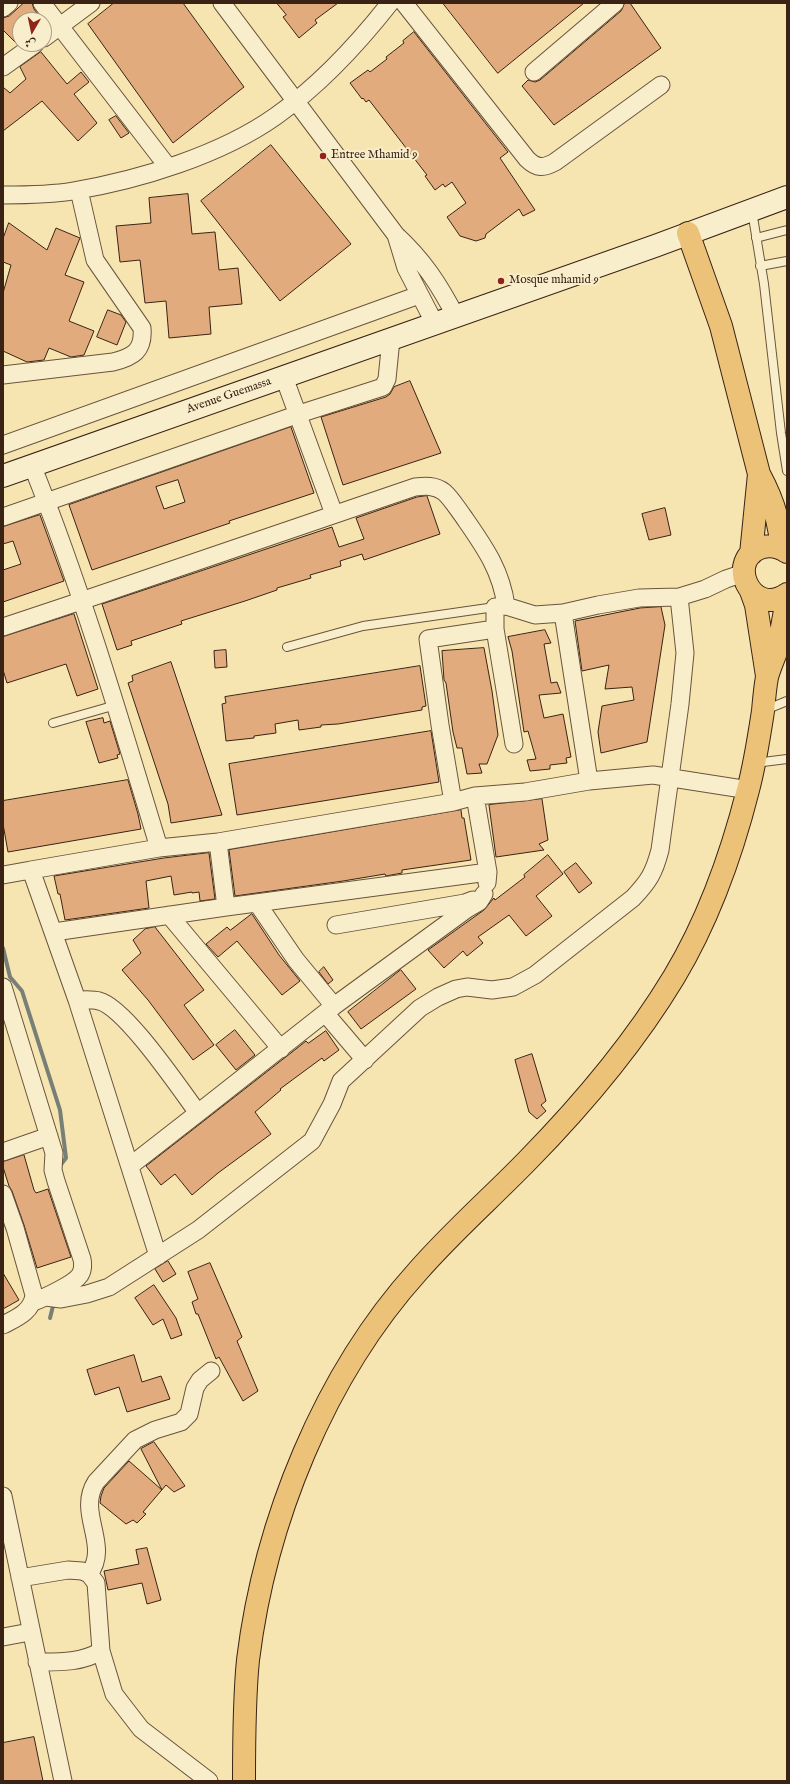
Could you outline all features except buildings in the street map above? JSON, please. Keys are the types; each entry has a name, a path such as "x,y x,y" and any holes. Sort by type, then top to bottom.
{"main road":[{"name":"Avenue Guemassa","path":"3,476 456,317 787,197"},
{"path":"688,233 721,326 759,474 769,493 781,542 786,551"},
{"path":"759,474 749,573 756,605 767,676"},
{"path":"786,551 769,546 759,549 749,573 760,597 776,599 787,594"},
{"path":"244,1781 244,1718 248,1660 256,1612 283,1507 301,1458 327,1405 355,1356 382,1315 417,1271 568,1119 642,1028 675,975 700,927 731,847 748,790 763,711 767,676 778,647 787,599"}],"street":[{"path":"3,8 9,3"},
{"path":"42,3 168,167"},
{"path":"52,32 91,3"},
{"path":"222,3 396,235 422,261 440,287 456,317"},
{"path":"3,195 42,195 79,190 112,183 168,167 209,152 249,133 276,116 315,85 336,64 390,3"},
{"path":"404,3 527,159 532,165 538,167 546,166 555,162 661,85"},
{"path":"534,72 615,3"},
{"path":"3,67 24,52"},
{"path":"3,375 129,358 138,350 143,339 142,328 95,260 79,190"},
{"path":"396,235 406,268 435,324"},
{"path":"3,445 419,295"},
{"path":"3,517 299,414 383,387 387,379 391,339"},
{"path":"284,377 299,414 334,514"},
{"path":"32,465 47,502 82,601 116,704 159,848"},
{"path":"3,627 415,487 432,486 444,492 475,533 494,563 504,588 495,629 514,744"},
{"path":"500,606 535,615 563,613 639,598 679,597 705,589 734,576 749,573"},
{"path":"3,1194 9,1231 32,1286 34,1295 40,1300 61,1298 87,1294 109,1287 198,1230 312,1141 332,1104 341,1081 420,1008 438,997 456,989 467,987 492,990 513,987 535,975 632,898 646,884 655,869 660,850 680,704 684,653 679,597"},
{"path":"563,613 589,781"},
{"path":"454,802 440,725 428,639 495,629"},
{"path":"3,875 159,848 218,842 454,802 475,796 525,792 589,781 653,775 748,790"},
{"path":"130,1166 282,1049 330,1009 467,909 479,902 484,894 488,872 475,796"},
{"path":"218,842 226,907"},
{"path":"31,870 77,1000 158,1256"},
{"path":"54,932 169,914 488,872"},
{"path":"336,925 465,903 484,894"},
{"path":"257,903 364,1060"},
{"path":"169,914 282,1049"},
{"path":"3,1325 22,1315 40,1300 76,1279 83,1266 80,1248 53,1170 54,1153 4,997"},
{"path":"77,1000 99,1001 115,1009 132,1026 198,1113"},
{"path":"3,1152 49,1136"},
{"path":"89,1574 97,1560 97,1552 89,1508 89,1498 92,1488 135,1440 155,1430 182,1422 189,1414 195,1388 200,1380 211,1371"},
{"path":"3,1496 62,1781"},
{"path":"20,1578 68,1570 82,1571 89,1574 96,1583 101,1651 114,1694 127,1713 141,1728 209,1781"},
{"path":"3,1637 30,1632"},
{"path":"37,1662 64,1662 90,1658 101,1651"}],"lane":[{"path":"752,209 787,471"},
{"path":"756,238 787,230"},
{"path":"760,266 787,261"},
{"path":"287,647 363,626 500,606"},
{"path":"763,711 787,701"},
{"path":"53,723 116,704"},
{"path":"754,763 787,759"}],"waterway":[{"path":"3,948 10,977 22,991 60,1110 66,1158 59,1167"},
{"path":"50,1318 54,1302"}],"place":[{"name":"Entree Mhamid 9","path":"323,156"},
{"name":"Mosque mhamid 9","path":"501,281"}]}
